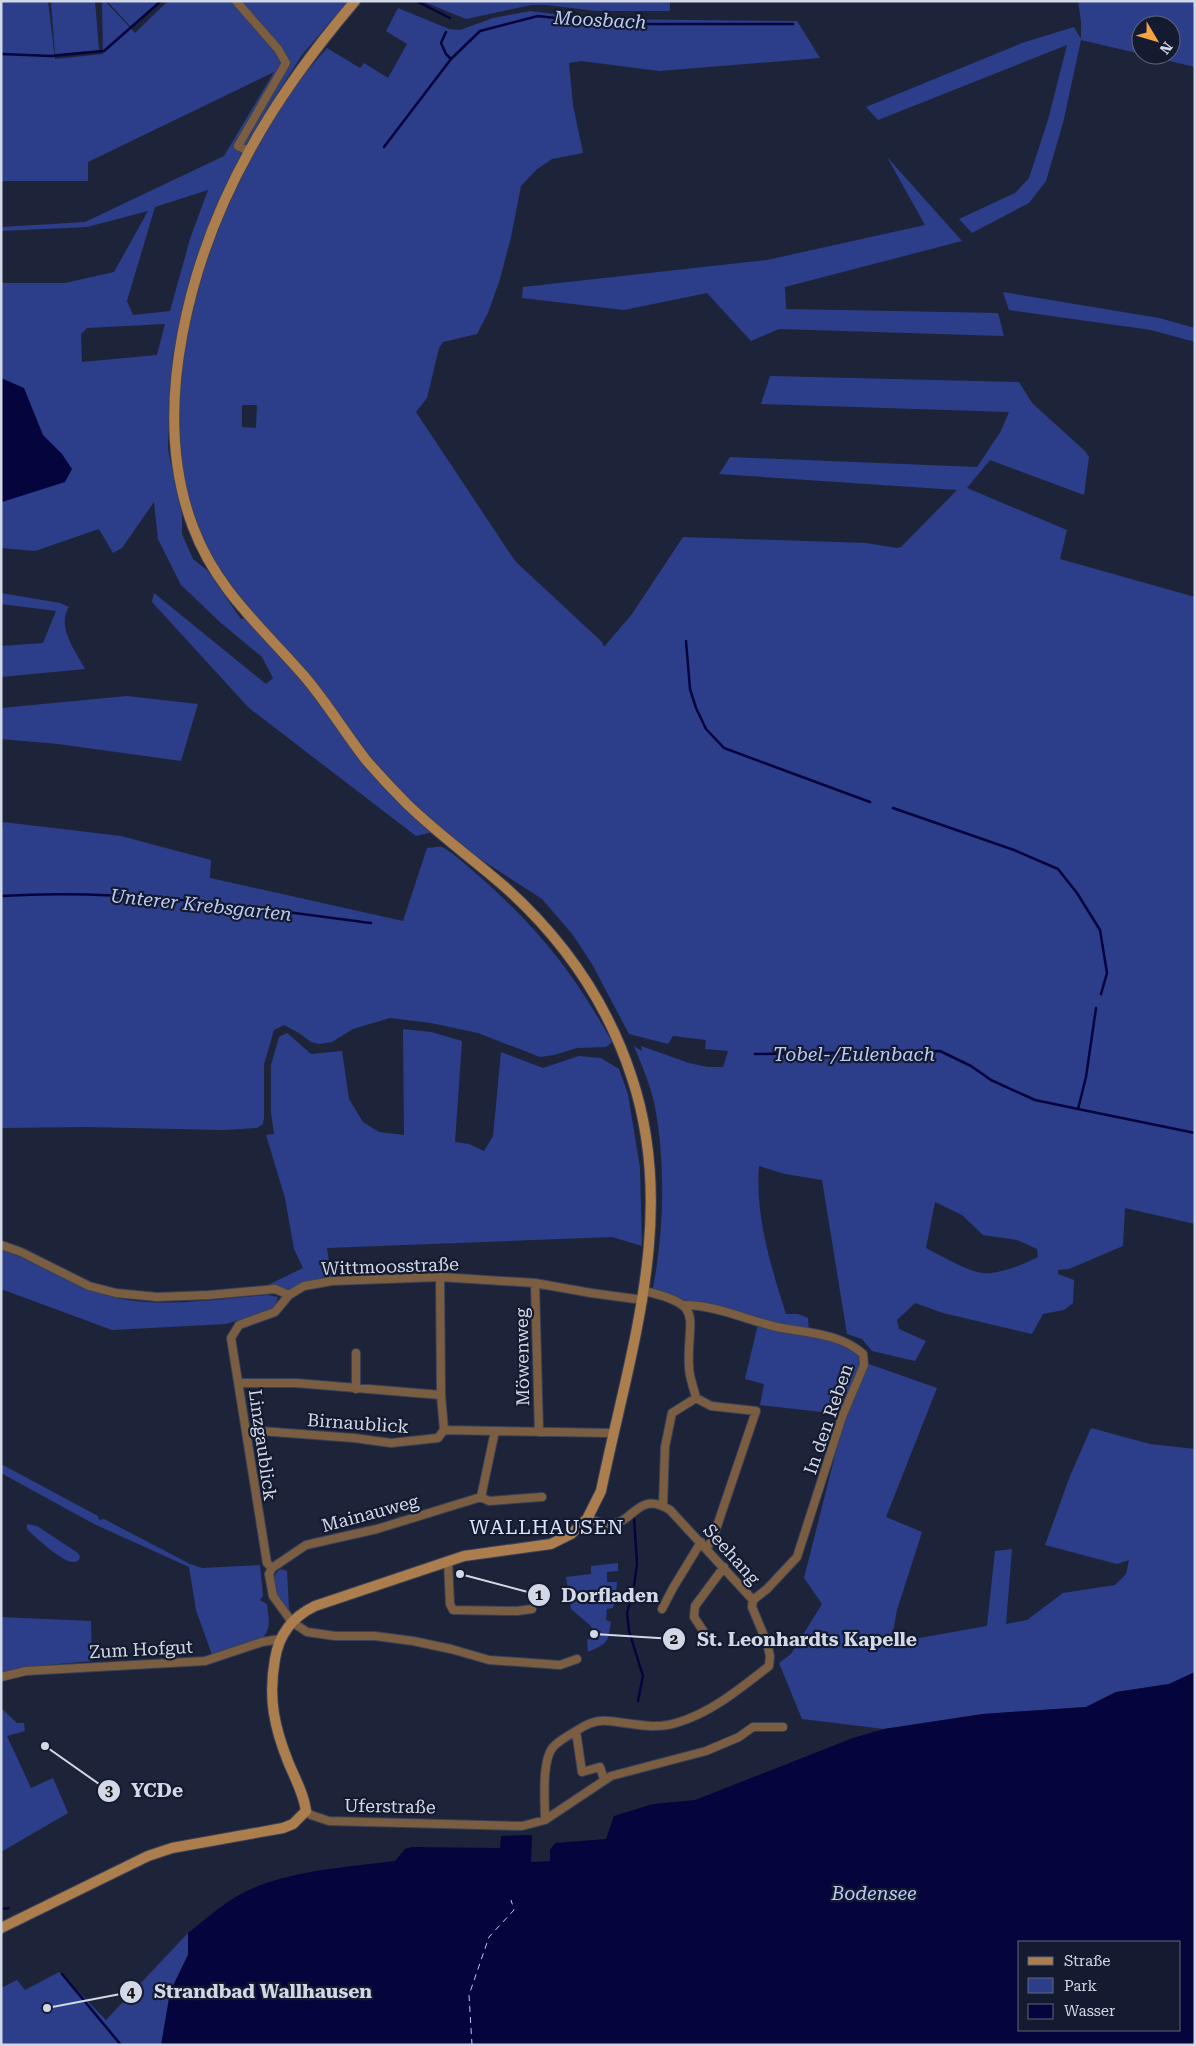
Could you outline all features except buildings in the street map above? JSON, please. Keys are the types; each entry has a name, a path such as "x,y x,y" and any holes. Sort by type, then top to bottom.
{"main road":[{"path":"1,1928 148,1856 172,1848 283,1828 293,1824 306,1811 305,1801 288,1760 274,1716 270,1688 280,1639 292,1622 315,1606 464,1556 551,1544 571,1534 587,1519 601,1491 644,1296 652,1212 650,1168 644,1124 633,1081 623,1053 594,994 581,972 550,932 509,890 406,803 368,762 307,679 236,602 221,582 202,550 182,493 176,447 174,398 182,334 208,240 249,151 273,110 305,63 355,1"}],"street":[{"path":"236,1 278,49 286,63 238,146 249,151"},
{"path":"1,1245 21,1252 90,1286 116,1293 157,1298 275,1289 289,1295"},
{"path":"440,1277 441,1395 444,1430"},
{"name":"Wittmoosstraße","path":"289,1295 304,1286 332,1281 440,1277 535,1283 590,1293 644,1296 660,1294 684,1305"},
{"name":"Möwenweg","path":"535,1283 539,1432"},
{"name":"Linzgaublick","path":"289,1295 275,1312 239,1324 231,1338 267,1563 272,1568 269,1574 273,1596 292,1622"},
{"path":"662,1609 672,1588 704,1545 712,1541 756,1411 711,1406 696,1398 689,1368 690,1315 684,1305"},
{"name":"In den Reben","path":"684,1305 698,1305 777,1326 822,1334 856,1347 863,1354 864,1365 842,1417 797,1557 767,1589 753,1600"},
{"path":"356,1353 356,1389"},
{"path":"239,1383 296,1383 441,1395"},
{"path":"587,1519 611,1524 624,1519 640,1506 650,1504 662,1505 664,1447 672,1413 696,1398"},
{"name":"Birnaublick","path":"246,1430 354,1438 391,1443 438,1438 444,1430 613,1433"},
{"path":"481,1497 495,1431"},
{"name":"Mainauweg","path":"272,1568 306,1545 377,1529 481,1497 488,1500 542,1497"},
{"name":"Seehang","path":"545,1820 545,1769 553,1747 576,1731 594,1721 650,1727 675,1724 703,1712 742,1688 770,1666 770,1656 752,1607 753,1600 678,1516 662,1505"},
{"path":"448,1561 450,1604 453,1610 517,1611 532,1609"},
{"path":"704,1632 694,1617 696,1606 724,1567"},
{"path":"292,1622 306,1632 335,1636 375,1636 413,1641 451,1648 489,1660 560,1665 577,1659"},
{"name":"Zum Hofgut","path":"1,1677 26,1671 205,1661 262,1642 280,1639"},
{"name":"Uferstraße","path":"306,1811 311,1815 329,1821 427,1822 522,1826 545,1820 604,1779 706,1751 739,1737 753,1727 783,1727"},
{"path":"576,1731 582,1772 600,1767 604,1779"}],"green space":[{"path":"1,1 48,1 55,59 103,54 102,1 105,1 135,33 168,1 348,1 302,55 241,154 222,193 204,238 173,353 169,396 168,449 182,515 182,534 193,559 207,570 241,619 252,617 227,586 216,568 191,512 183,478 180,443 181,369 196,296 208,258 239,182 279,110 302,77 327,48 360,68 364,63 388,78 407,44 386,31 398,8 449,29 460,30 493,18 530,11 595,19 797,21 820,58 659,71 581,61 569,63 573,105 583,153 552,159 536,170 521,186 511,237 500,279 488,313 477,334 443,342 439,348 427,398 416,412 515,561 602,642 604,647 632,614 683,537 866,543 897,548 901,547 957,490 719,474 730,457 977,467 1001,431 1009,412 761,404 770,376 1019,382 1032,403 1085,451 1089,457 1084,495 990,460 967,488 1067,530 1060,559 1195,597 1195,1224 1125,1208 1123,1246 1069,1269 1058,1270 1058,1274 1074,1280 1073,1303 1064,1310 1043,1314 1032,1334 943,1313 915,1303 897,1320 899,1329 926,1341 915,1361 872,1351 862,1339 847,1334 822,1180 785,1174 759,1166 759,1204 765,1241 775,1278 786,1314 798,1314 808,1318 809,1332 683,1305 652,1293 661,1224 661,1153 653,1099 634,1046 642,1051 641,1046 689,1063 707,1067 723,1067 728,1051 705,1049 706,1040 673,1036 668,1044 629,1034 592,964 573,935 542,899 437,831 416,836 249,708 152,602 154,593 266,684 273,678 262,657 221,623 181,585 158,539 154,502 122,548 113,553 99,529 35,551 1,548 1,283 65,283 114,272 148,211 87,227 1,231 1,227 85,222 224,156 274,72 88,162 88,181 1,181","holes":["208,190 190,239 170,311 133,315 127,301 155,207","165,324 157,355 82,362 81,334 87,328","242,405 257,405 256,428 242,427","935,1202 962,1215 983,1235 1017,1240 1037,1249 1038,1257 1004,1271 983,1273 962,1266 926,1248"]},
{"path":"51,1 95,1 99,50 55,54"},
{"path":"107,1 159,1 131,27"},
{"path":"422,1 670,1 670,11 596,11 531,5 466,19"},
{"path":"1078,1 1195,1 1195,67 1181,64 1181,15 1131,15 1131,52 1081,40 1063,123 1046,181 1029,203 972,233 959,219 1015,193 1029,178 1048,120 1067,45 878,120 866,107 1022,43 1074,27 1081,39"},
{"path":"887,157 962,241 785,287 786,309 998,313 1004,336 779,329 751,341 707,293 624,310 522,298 523,287 767,260 925,225"},
{"path":"1003,292 1159,318 1195,328 1195,342 1151,330 1009,310"},
{"path":"1,593 60,603 69,607 66,614 66,630 85,669 1,677 1,646 43,643 56,611 1,604"},
{"path":"127,696 198,704 181,761 58,744 1,739 1,708"},
{"path":"3,822 121,836 211,860 210,878 403,921 427,848 442,847 500,895 537,933 569,973 612,1042 606,1047 577,1048 540,1057 478,1033 431,1023 390,1018 353,1029 332,1042 319,1044 311,1042 284,1025 274,1030 264,1064 264,1118 263,1124 257,1128 224,1130 86,1127 1,1128 1,839"},
{"path":"403,1029 431,1032 462,1041 455,1142 469,1144 484,1151 493,1136 501,1052 543,1068 579,1056 601,1058 619,1069 628,1094 640,1168 642,1246 612,1237 327,1248 332,1281 288,1292 282,1287 268,1285 303,1268 294,1249 285,1198 266,1135 274,1134 271,1112 271,1065 279,1037 287,1033 311,1054 342,1051 349,1099 363,1122 379,1132 404,1135"},
{"path":"1,1250 99,1293 113,1297 150,1302 170,1302 268,1295 278,1297 274,1309 226,1324 112,1330 1,1289"},
{"path":"758,1324 823,1337 847,1345 856,1352 861,1361 839,1414 760,1405 764,1384 745,1379"},
{"path":"866,1363 937,1388 886,1517 922,1532 897,1610 891,1643 987,1626 995,1551 1012,1549 1006,1624 1027,1620 1063,1593 1115,1585 1126,1574 1129,1560 1117,1564 1045,1545 1070,1476 1091,1428 1150,1444 1195,1449 1195,1672 1169,1684 1116,1692 1086,1707 983,1714 884,1729 802,1719 779,1663 791,1654 822,1604 804,1578 845,1416"},
{"path":"1,1464 98,1516 99,1520 104,1519 190,1564 202,1568 260,1565 263,1596 260,1600 267,1604 268,1630 263,1637 212,1655 196,1610 189,1567 94,1524 1,1473"},
{"path":"27,1524 37,1526 78,1553 80,1557 76,1562 57,1555 27,1529"},
{"path":"618,1563 618,1571 607,1572 607,1582 617,1582 613,1608 607,1609 606,1620 611,1622 608,1639 588,1652 587,1639 598,1640 601,1631 592,1629 571,1609 566,1577 591,1574 591,1566"},
{"path":"281,1569 287,1571 289,1610 285,1609 280,1600 274,1583 274,1577"},
{"path":"1,1617 91,1621 92,1661 26,1667 1,1674"},
{"path":"1,1708 17,1723 24,1723 25,1731 7,1736 31,1788 53,1778 68,1813 1,1852"},
{"path":"188,1933 188,1955 170,1992 186,2045 1,2045 1,1988 17,1980 25,1990 59,1972 106,2020"}],"water":[{"path":"1,378 24,388 43,435 62,454 72,469 65,482 2,502"},
{"name":"Bodensee","path":"1195,1672 1195,2045 161,2045 170,1992 188,1955 188,1933 227,1902 258,1886 316,1871 395,1861 405,1849 412,1847 500,1848 501,1836 532,1835 531,1862 550,1861 550,1850 555,1843 606,1839 614,1816 653,1804 695,1800 853,1738 884,1729 983,1714 1086,1707 1116,1692 1169,1684"}],"waterway":[{"path":"1,54 51,56 104,51 161,1"},
{"path":"416,1 450,18"},
{"name":"Moosbach","path":"446,32 441,43 446,54 451,59 480,31 538,16 609,24 793,24"},
{"path":"384,147 451,59"},
{"name":"Tobel-/Eulenbach","path":"686,641 690,689 696,708 706,729 724,748 870,802"},
{"name":"Tobel-/Eulenbach","path":"893,808 1014,850 1058,869 1077,893 1100,930 1107,973 1101,994"},
{"name":"Unterer Krebsgarten","path":"1,896 47,894 94,895 186,900 371,923"},
{"name":"Tobel-/Eulenbach","path":"755,1054 940,1051 971,1066 991,1080 1035,1100 1078,1109 1086,1077 1096,1008"},
{"path":"1078,1109 1195,1133"},
{"path":"634,1517 637,1564 633,1593 627,1613 629,1631 643,1676 638,1701"},
{"path":"1,1909 9,1908"},
{"path":"62,1974 121,2045"}],"ferry route":[{"path":"472,2045 469,1995 489,1937 514,1910 511,1900"}],"place":[{"name":"Dorfladen","path":"460,1574"},
{"name":"St. Leonhardts Kapelle","path":"594,1634"},
{"name":"YCDe","path":"45,1746"},
{"name":"Strandbad Wallhausen","path":"47,2008"}],"district":[{"name":"WALLHAUSEN","path":"547,1527"}]}
